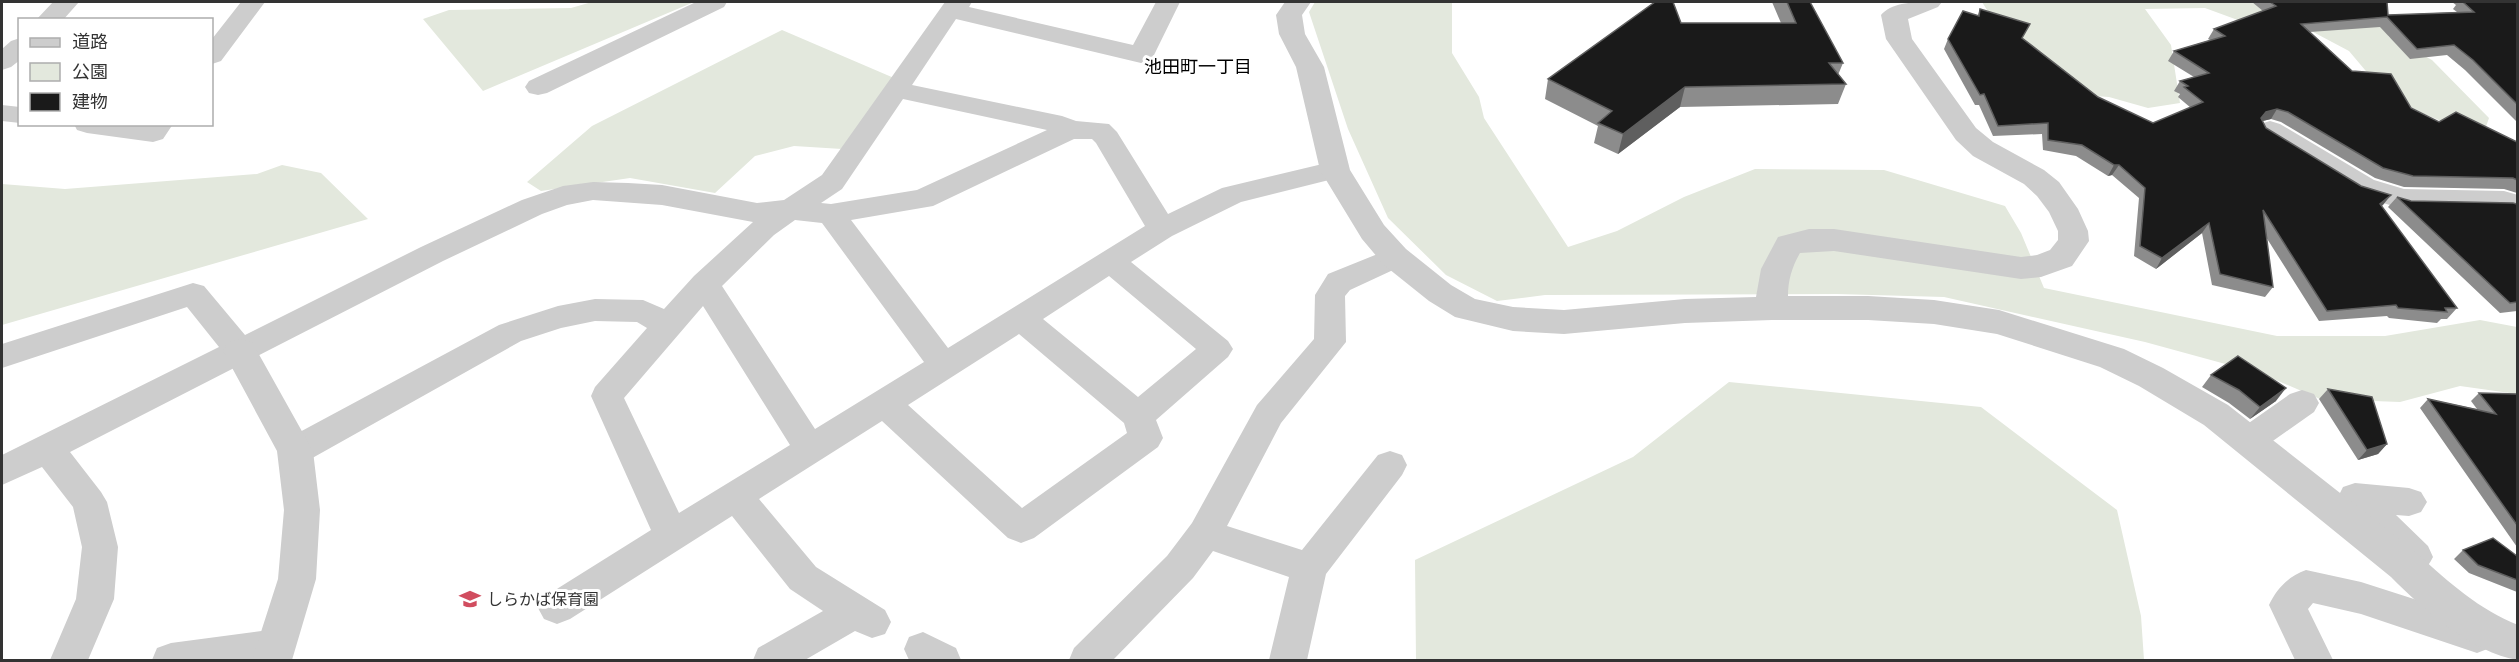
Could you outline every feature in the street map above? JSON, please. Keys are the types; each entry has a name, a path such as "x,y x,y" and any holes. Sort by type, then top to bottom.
{"street":[{"path":"50,18 67,2"},
{"path":"213,55 253,2"},
{"path":"538,87 715,2"},
{"path":"672,536 607,396 705,284 788,209 807,201 832,182 895,88 955,6 1141,55 1168,2"},
{"path":"1298,2 1289,15 1292,34 1310,67 1335,170 1373,232 1395,257 1440,293 1466,309 1513,319 1564,322 1685,311 1773,308 1868,308 1934,312 1999,322 2112,358 2216,415 2405,566 2427,587 2483,629 2517,644"},
{"path":"1773,308 1771,278 1779,262 1789,245 1809,240 1834,240 2021,268 2041,266 2061,258 2073,241 2073,231 2063,209 2048,189 2034,177 1983,149 1966,134 1899,39 1894,15 1929,2"},
{"path":"2,62 18,47"},
{"path":"895,88 1062,125 1070,130"},
{"path":"2,113 18,115"},
{"path":"100,126 153,134 159,126"},
{"path":"2,471 432,254 532,207 563,196 593,192 628,192 662,195 758,213 788,209 831,214 923,199 1070,130 1099,130 1107,138 1162,230"},
{"path":"2270,130 2364,187 2403,199 2504,201 2517,205"},
{"path":"557,608 1162,230 1232,195 1335,170"},
{"path":"831,214 944,366"},
{"path":"1088,660 1180,567 1205,534 1269,414 1330,342 1330,295 1339,282 1395,257"},
{"path":"1110,261 1217,349 1138,417"},
{"path":"705,284 810,449"},
{"path":"2,356 193,294 240,351 295,451 302,510 297,579 274,653 171,660"},
{"path":"295,451 510,333 558,317 595,309 643,311 668,326"},
{"path":"884,403 1021,528 1146,438 1138,417 1021,318"},
{"path":"2248,441 2302,403"},
{"path":"46,447 89,502 100,548 95,599 69,660"},
{"path":"1288,660 1309,568 1390,465"},
{"path":"736,496 803,578 863,617 772,660"},
{"path":"2405,566 2415,556 2355,497 2409,502"},
{"path":"1205,534 1309,568"},
{"path":"2314,660 2288,605 2306,586 2361,598 2476,636 2483,629"}],"green space":[{"path":"592,2 694,2 483,91 423,19 449,10 571,8"},
{"path":"1315,2 1452,2 1452,53 1479,97 1484,118 1568,247 1617,231 1684,197 1755,169 1884,170 2005,206 2021,233 2044,288 2277,336 2385,336 2480,320 2517,327 2517,394 2460,386 2400,402 2320,399 2262,374 2145,342 1944,297 1837,294 1545,295 1497,301 1446,275 1388,218 1348,129 1309,12"},
{"path":"1982,2 2370,2 2389,37 2432,60 2489,118 2482,138 2417,111 2376,83 2349,51 2298,24 2254,26 2205,8 2145,9 2171,45 2180,103 2148,108 2109,97 2052,93 2000,31"},
{"path":"782,30 894,78 842,149 794,146 755,156 715,193 630,178 541,191 527,182 592,126"},
{"path":"282,165 321,173 368,219 2,325 2,184 65,189 257,174"},
{"path":"1729,382 1981,407 2117,510 2141,616 2144,660 1416,660 1415,560 1633,457"}],"building":[{"path":"1655,2 1673,2 1681,23 1796,23 1787,2 1810,2 1843,63 1829,63 1846,84 1685,87 1623,134 1598,123 1612,111 1548,79"},
{"path":"2270,2 2387,2 2388,15 2474,12 2463,2 2517,2 2517,104 2473,60 2454,45 2417,49 2387,17 2301,24 2352,71 2391,74 2411,108 2439,122 2456,112 2517,142 2517,180 2513,178 2413,176 2383,168 2288,112 2277,109 2266,112 2261,118 2266,128 2361,186 2391,195 2380,204 2457,308 2445,308 2447,312 2398,308 2396,305 2327,311 2263,210 2273,287 2220,274 2209,223 2162,258 2140,246 2145,188 2119,165 2114,165 2082,145 2048,140 2048,123 1998,126 1984,94 1980,95 1948,39 1963,11 1979,16 1980,9 2030,24 2022,38 2098,97 2153,123 2203,102 2180,81 2209,73 2174,51 2225,36 2214,29 2276,6"},
{"path":"2397,197 2411,201 2517,204 2517,302 2510,303"},
{"path":"2238,356 2286,388 2260,407 2239,390 2211,375"},
{"path":"2328,389 2372,397 2387,444 2367,450"},
{"path":"2479,393 2517,394 2517,525 2428,399 2496,414"},
{"path":"2493,538 2517,556 2517,580 2478,565 2463,550"}],"place":[{"name":"しらかば保育園","path":"470,599"}],"district":[{"name":"池田町一丁目","path":"1198,66"}]}
